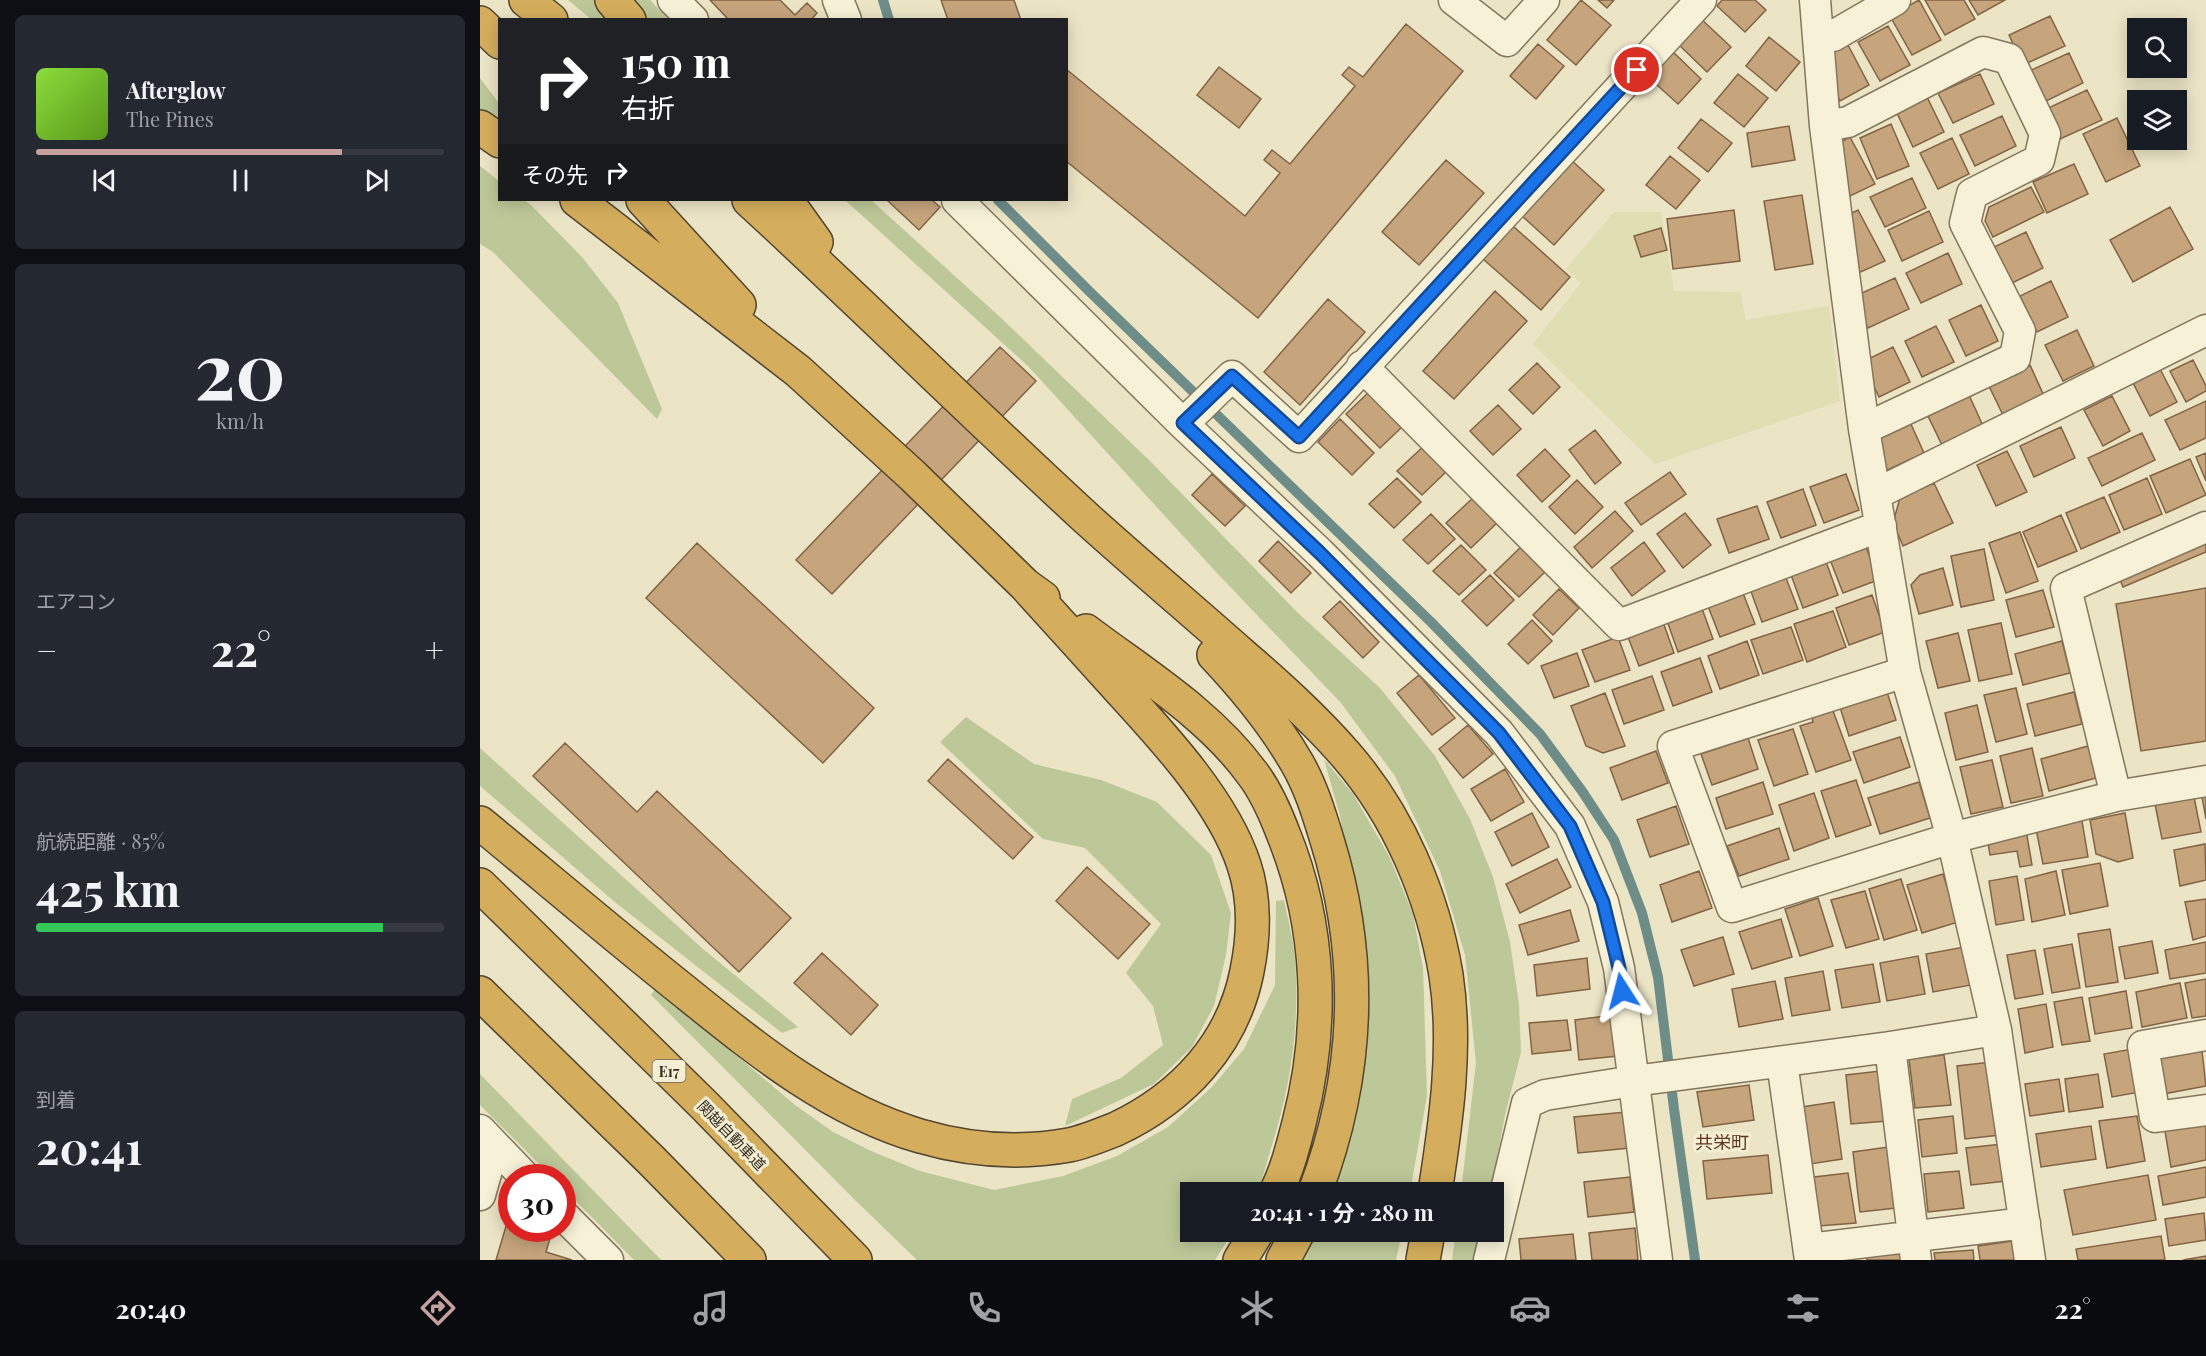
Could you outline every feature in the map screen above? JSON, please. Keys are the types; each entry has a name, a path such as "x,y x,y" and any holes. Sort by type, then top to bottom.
{"highway":[{"path":"526,0 548,18"},
{"path":"612,0 627,18"},
{"path":"480,23 498,40"},
{"path":"480,127 498,140"},
{"path":"480,823 744,1039 796,1076 834,1099 867,1115 919,1136 958,1145 997,1150 1033,1149 1071,1144 1106,1133 1136,1119 1166,1100 1215,1050 1233,1020 1244,989 1250,956 1252,924 1251,895 1245,867 1233,835 1191,775 1151,724 1026,585 913,476 798,371 578,201"},
{"path":"644,201 798,371"},
{"path":"750,201 863,304 1086,518 1263,673 1346,755 1374,792 1399,834 1420,880 1436,931 1446,977 1450,1030 1449,1085 1437,1182"},
{"path":"787,201 863,304"},
{"path":"1086,518 1248,691 1299,765 1317,807 1342,893 1353,983 1352,1029 1347,1074 1329,1152 1318,1182"},
{"path":"1026,585 1201,718 1252,772 1279,822 1301,880 1309,916 1316,1005 1313,1052 1306,1097 1294,1143 1280,1182"},
{"name":"関越自動車道","path":"480,885 696,1097 855,1260"},
{"path":"480,993 652,1161 749,1260"},
{"path":"480,1003 517,1047 717,1260"},
{"path":"1240,1260 1251,1242"},
{"path":"1283,1260 1293,1242"},
{"path":"1423,1260 1426,1242"}],"street":[{"path":"673,0 691,18"},
{"path":"838,0 845,18"},
{"path":"1454,0 1508,40 1544,0"},
{"path":"1183,423 1232,376 1299,437 1701,0"},
{"path":"1815,0 1825,126 1864,429 1905,672 1953,838 1996,1030 2030,1260"},
{"path":"1818,38 1833,36 1895,0"},
{"path":"1825,126 1848,122 1983,52 2009,59 2045,134 2039,160 1972,194 1965,223 2020,331 2015,358 1864,429"},
{"path":"958,201 1183,423 1320,553 1499,733 1570,826 1603,902 1619,968 1657,1260"},
{"path":"1876,494 2206,330"},
{"path":"1362,366 1619,625 1881,526"},
{"path":"2115,796 2066,588 2206,527"},
{"path":"1905,672 1673,746 1732,907 1953,838 2115,796 2206,781"},
{"path":"1489,1260 1527,1103 1545,1095 1634,1081 1890,1047 1996,1030"},
{"path":"2206,1035 2143,1046 2156,1118 2206,1110"},
{"path":"1890,1047 1915,1249"},
{"path":"1782,1062 1809,1254 1915,1249 2025,1223"},
{"path":"487,1138 512,1164"},
{"path":"480,1195 487,1138"},
{"path":"576,1228 608,1260"}],"shaded area":[{"path":"1614,212 1661,212 1674,291 1740,292 1746,320 1829,306 1840,401 1655,464 1533,344 1581,283 1566,269"}],"green space":[{"path":"568,0 650,0 667,18 590,18"},
{"path":"480,78 498,102 498,126 480,115"},
{"path":"480,166 498,180 498,201 525,201 531,205 582,257 618,303 662,409 657,419 493,252 480,244"},
{"path":"846,201 872,201 1000,317 1150,461 1297,612 1380,688 1435,756 1470,819 1493,877 1510,942 1519,1004 1521,1052 1505,1115 1493,1182 1462,1182 1476,1063 1465,955 1440,871 1395,776 1341,703 1216,572 1028,366"},
{"path":"966,717 1034,764 1101,780 1157,802 1211,855 1231,913 1226,955 1214,1006 1192,1047 1154,1084 1065,1126 1072,1099 1121,1078 1163,1045 1153,1006 1126,973 1161,924 1085,848 1043,839 940,742"},
{"path":"480,748 703,949 798,1027 782,1033 616,903 480,786"},
{"path":"1324,759 1353,794 1389,856 1413,914 1423,968 1427,1096 1412,1182 1338,1182 1360,1100 1366,1023 1353,894 1340,816"},
{"path":"1284,900 1293,944 1296,974 1295,1024 1285,1097 1263,1175 1260,1182 1180,1182 1180,1242 1227,1242 1215,1260 917,1260 651,995 656,987 795,1105 833,1132 920,1171 994,1190 1063,1176 1117,1156 1168,1127 1212,1087 1244,1049 1275,985 1276,901"},
{"path":"480,1074 568,1164 539,1164 480,1105"},
{"path":"576,1173 661,1260 634,1260 576,1201"},
{"path":"1312,1242 1400,1242 1396,1260 1302,1260"},
{"path":"1455,1242 1480,1242 1476,1260 1452,1260"}],"building":[{"path":"710,0 780,0 795,15 807,3 817,13 813,18 727,18"},
{"path":"941,0 1014,0 1020,18 947,18"},
{"path":"1581,0 1611,25 1576,65 1547,40"},
{"path":"1598,0 1614,0 1607,8"},
{"path":"1722,0 1755,0 1766,10 1745,32 1717,6"},
{"path":"1919,0 1941,40 1912,55 1890,16"},
{"path":"1925,0 1964,0 1975,19 1945,35"},
{"path":"1969,0 2005,0 1978,15"},
{"path":"2050,16 2065,46 2023,65 2009,35"},
{"path":"1699,17 1731,47 1707,72 1676,42"},
{"path":"1406,24 1463,71 1258,318 1068,163 1068,71 1245,216 1280,173 1264,160 1272,150 1290,164 1355,86 1342,75 1349,67 1363,77"},
{"path":"1888,26 1910,65 1880,81 1858,42"},
{"path":"1769,37 1800,62 1776,91 1746,66"},
{"path":"1538,44 1564,66 1536,99 1510,76"},
{"path":"1848,45 1869,85 1840,101 1829,78 1828,54"},
{"path":"1670,49 1701,79 1678,104 1646,75"},
{"path":"2069,53 2083,83 2042,103 2027,72"},
{"path":"1219,67 1261,99 1239,128 1197,95"},
{"path":"1738,74 1768,98 1744,127 1714,103"},
{"path":"1980,74 1994,104 1953,123 1938,93"},
{"path":"2087,90 2102,120 2060,139 2046,109"},
{"path":"1927,97 1944,132 1913,147 1896,111"},
{"path":"2002,116 2016,146 1975,166 1960,135"},
{"path":"2117,118 2127,139 2127,150 2132,150 2140,166 2106,182 2083,134"},
{"path":"1701,119 1732,143 1708,172 1678,148"},
{"path":"1891,124 1909,166 1877,179 1860,138"},
{"path":"1789,126 1795,160 1752,167 1747,133"},
{"path":"1850,137 1875,184 1844,199 1833,146"},
{"path":"1952,138 1969,174 1938,189 1920,153"},
{"path":"1670,156 1700,180 1676,209 1646,185"},
{"path":"1570,159 1604,190 1554,245 1520,214"},
{"path":"1446,160 1484,193 1419,265 1382,232"},
{"path":"2074,164 2088,194 2047,213 2033,182"},
{"path":"1912,178 1926,208 1885,227 1870,197"},
{"path":"2031,187 2044,212 1993,237 1985,221 1989,207"},
{"path":"1802,195 1813,264 1775,270 1764,201"},
{"path":"888,201 933,201 940,207 919,230"},
{"path":"2170,207 2193,249 2133,282 2110,240"},
{"path":"1734,210 1740,261 1673,269 1667,219"},
{"path":"1858,210 1885,261 1854,275 1842,218"},
{"path":"1929,211 1943,242 1902,261 1888,230"},
{"path":"1513,226 1570,277 1541,310 1483,259"},
{"path":"1661,228 1667,250 1641,257 1634,236"},
{"path":"2026,232 2043,268 2012,283 1994,247"},
{"path":"1948,253 1962,284 1921,303 1906,273"},
{"path":"1895,278 1909,309 1868,328 1853,297"},
{"path":"2051,281 2068,317 2037,332 2020,296"},
{"path":"1495,291 1527,321 1454,399 1423,371"},
{"path":"1328,299 1365,332 1300,405 1264,372"},
{"path":"1981,305 1998,341 1966,356 1949,320"},
{"path":"1936,326 1954,362 1922,377 1905,341"},
{"path":"2077,330 2094,366 2063,381 2045,345"},
{"path":"1000,347 1036,381 832,594 796,560"},
{"path":"1893,347 1910,382 1879,397 1862,362"},
{"path":"2193,360 2206,386 2206,391 2186,402 2170,371"},
{"path":"1537,363 1560,387 1533,414 1509,390"},
{"path":"2030,365 2044,396 2003,415 1988,384"},
{"path":"2159,367 2177,402 2150,416 2132,381"},
{"path":"1369,392 1403,426 1380,448 1346,414"},
{"path":"1969,395 1983,426 1942,445 1927,414"},
{"path":"2112,396 2130,431 2103,446 2084,410"},
{"path":"2206,401 2206,438 2180,450 2165,420"},
{"path":"1498,405 1521,429 1493,455 1470,431"},
{"path":"1340,419 1374,453 1352,475 1318,442"},
{"path":"1910,422 1924,453 1883,472 1869,442"},
{"path":"2061,427 2075,458 2034,477 2020,446"},
{"path":"1595,430 1621,463 1595,484 1569,450"},
{"path":"2142,433 2155,460 2102,486 2088,458"},
{"path":"1425,445 1449,469 1422,495 1397,471"},
{"path":"1545,449 1570,476 1542,502 1517,475"},
{"path":"2007,451 2027,492 1996,506 1977,465"},
{"path":"2206,453 2206,481 2196,457"},
{"path":"2190,459 2206,495 2166,513 2150,476"},
{"path":"1670,472 1686,494 1641,525 1625,503"},
{"path":"1212,474 1245,506 1225,526 1192,495"},
{"path":"1846,474 1859,510 1824,523 1810,487"},
{"path":"1397,478 1421,502 1394,528 1369,504"},
{"path":"2147,478 2162,514 2124,530 2109,495"},
{"path":"1577,480 1603,507 1575,534 1549,507"},
{"path":"1934,483 1953,523 1903,546 1893,523 1900,498"},
{"path":"1803,489 1816,525 1781,538 1767,502"},
{"path":"1474,497 1498,522 1471,548 1446,523"},
{"path":"2104,497 2120,532 2081,549 2066,513"},
{"path":"1757,506 1769,539 1729,553 1717,519"},
{"path":"1615,511 1633,531 1592,568 1574,547"},
{"path":"1685,513 1711,545 1683,568 1657,534"},
{"path":"1431,514 1455,539 1428,564 1403,540"},
{"path":"2061,515 2077,551 2038,567 2023,532"},
{"path":"2020,532 2038,581 2006,593 1989,543"},
{"path":"2206,539 2206,552 2123,587 2118,575"},
{"path":"1278,541 1311,573 1291,593 1259,561"},
{"path":"1644,542 1665,571 1632,596 1611,568"},
{"path":"697,543 874,708 823,763 646,598"},
{"path":"1865,544 1878,580 1843,593 1829,557"},
{"path":"1461,545 1486,570 1459,595 1433,571"},
{"path":"1522,546 1546,571 1519,597 1494,573"},
{"path":"1984,549 1994,600 1961,607 1951,556"},
{"path":"1825,559 1838,595 1803,608 1790,572"},
{"path":"1943,568 1953,605 1919,614 1911,585 1920,575"},
{"path":"1784,573 1798,609 1762,622 1749,586"},
{"path":"1490,575 1514,600 1487,626 1462,601"},
{"path":"1741,588 1755,624 1720,637 1706,601"},
{"path":"2206,588 2206,741 2141,751 2116,604"},
{"path":"1559,589 1579,608 1553,635 1533,615"},
{"path":"2043,590 2054,627 2016,637 2006,600"},
{"path":"1872,595 1885,632 1849,645 1836,608"},
{"path":"1340,601 1379,642 1363,658 1323,617"},
{"path":"1700,603 1713,639 1678,652 1665,615"},
{"path":"1833,611 1846,647 1807,662 1794,624"},
{"path":"1661,616 1674,653 1639,666 1625,629"},
{"path":"1532,620 1552,641 1528,664 1508,644"},
{"path":"2001,623 2012,674 1979,681 1968,630"},
{"path":"1791,627 1803,660 1763,674 1751,640"},
{"path":"1958,633 1970,681 1938,688 1926,641"},
{"path":"1618,637 1630,670 1595,682 1582,650"},
{"path":"1747,641 1759,675 1720,689 1708,656"},
{"path":"2062,641 2070,673 2023,685 2015,654"},
{"path":"1577,653 1589,686 1554,698 1541,666"},
{"path":"1700,658 1712,692 1673,706 1661,672"},
{"path":"1419,675 1455,718 1432,735 1397,693"},
{"path":"1652,676 1664,710 1624,724 1612,690"},
{"path":"2016,688 2027,734 1996,742 1984,695"},
{"path":"1886,689 1896,720 1849,736 1839,704"},
{"path":"2074,692 2082,724 2035,736 2027,704"},
{"path":"1605,693 1625,746 1603,753 1586,746 1571,706"},
{"path":"1977,705 1988,752 1956,760 1945,713"},
{"path":"1832,708 1851,760 1816,772 1800,726 1813,722 1811,714"},
{"path":"1468,725 1493,754 1463,778 1439,749"},
{"path":"1793,729 1808,774 1774,786 1758,740"},
{"path":"1900,737 1910,767 1864,783 1853,752"},
{"path":"1748,738 1758,769 1712,785 1701,754"},
{"path":"565,743 637,812 657,791 791,918 739,972 533,776"},
{"path":"2088,746 2096,778 2049,791 2041,759"},
{"path":"2032,748 2043,796 2011,803 2000,756"},
{"path":"1656,751 1668,783 1622,800 1610,768"},
{"path":"948,759 1033,837 1013,859 928,781"},
{"path":"1992,760 2003,807 1971,814 1960,767"},
{"path":"1505,769 1524,802 1491,821 1471,789"},
{"path":"1856,780 1871,825 1836,837 1821,791"},
{"path":"1763,782 1773,814 1726,829 1716,798"},
{"path":"1919,782 1930,818 1880,834 1868,798"},
{"path":"1814,793 1829,838 1794,851 1779,805"},
{"path":"2206,796 2206,819 2202,797"},
{"path":"2194,797 2201,832 2162,839 2155,804"},
{"path":"1676,806 1689,844 1650,857 1637,820"},
{"path":"1532,813 1549,847 1512,866 1495,832"},
{"path":"2125,813 2133,858 2118,862 2096,854 2090,820"},
{"path":"2082,821 2088,857 2043,864 2036,829"},
{"path":"1779,828 1789,859 1739,876 1727,846"},
{"path":"2026,830 2032,865 2020,867 2017,851 1990,855 1987,837"},
{"path":"2205,844 2206,880 2180,886 2174,850"},
{"path":"1557,859 1571,887 1520,913 1506,884"},
{"path":"2100,863 2108,906 2070,914 2062,870"},
{"path":"1087,867 1150,924 1118,959 1056,901"},
{"path":"1699,871 1712,908 1672,922 1660,885"},
{"path":"2056,871 2065,915 2032,922 2025,879"},
{"path":"1943,874 1958,922 1922,933 1907,885"},
{"path":"2017,876 2024,920 1996,925 1989,881"},
{"path":"1901,879 1917,930 1884,940 1869,889"},
{"path":"1865,891 1879,939 1846,948 1831,900"},
{"path":"1818,898 1833,946 1800,956 1785,909"},
{"path":"2206,899 2206,936 2193,940 2185,902"},
{"path":"1570,910 1579,941 1528,955 1519,925"},
{"path":"1781,919 1792,957 1752,969 1739,932"},
{"path":"2110,929 2118,982 2086,987 2078,934"},
{"path":"1723,937 1734,974 1694,986 1681,950"},
{"path":"2152,941 2158,973 2125,979 2119,947"},
{"path":"2206,942 2206,973 2170,979 2165,950"},
{"path":"2072,944 2080,988 2052,993 2044,949"},
{"path":"1964,947 1971,985 1933,992 1926,954"},
{"path":"2035,950 2043,994 2015,999 2007,955"},
{"path":"822,953 878,1005 851,1035 794,983"},
{"path":"1918,956 1925,994 1887,1001 1880,963"},
{"path":"1587,958 1590,989 1537,996 1534,965"},
{"path":"1873,964 1880,1002 1842,1008 1835,970"},
{"path":"1823,971 1830,1010 1792,1016 1785,978"},
{"path":"2206,979 2206,1016 2192,1018 2185,983"},
{"path":"1775,981 1783,1019 1739,1027 1732,989"},
{"path":"2180,983 2187,1018 2142,1027 2136,992"},
{"path":"2126,991 2132,1028 2095,1034 2089,998"},
{"path":"2082,997 2090,1041 2062,1045 2054,1002"},
{"path":"2046,1004 2053,1047 2025,1053 2018,1009"},
{"path":"1613,1015 1618,1056 1579,1060 1575,1020"},
{"path":"1567,1020 1571,1050 1532,1054 1529,1023"},
{"path":"2132,1049 2140,1092 2112,1097 2104,1054"},
{"path":"2202,1051 2206,1086 2163,1094 2157,1059"},
{"path":"1944,1055 1951,1105 1915,1108 1909,1059"},
{"path":"1991,1062 2000,1135 1965,1139 1957,1066"},
{"path":"1880,1071 1887,1121 1851,1124 1846,1075"},
{"path":"2098,1074 2103,1107 2069,1112 2065,1079"},
{"path":"2059,1079 2064,1111 2030,1116 2025,1084"},
{"path":"1749,1085 1754,1120 1703,1127 1697,1092"},
{"path":"1834,1102 1842,1159 1810,1164 1802,1107"},
{"path":"1626,1112 1630,1148 1578,1153 1574,1117"},
{"path":"1953,1116 1957,1153 1922,1157 1918,1120"},
{"path":"2137,1116 2145,1161 2107,1168 2099,1121"},
{"path":"2206,1124 2206,1160 2171,1167 2165,1131"},
{"path":"2091,1126 2096,1159 2041,1167 2036,1134"},
{"path":"2002,1144 2006,1181 1971,1185 1966,1148"},
{"path":"1888,1147 1896,1208 1860,1212 1853,1152"},
{"path":"1768,1155 1772,1193 1707,1199 1703,1161"},
{"path":"2206,1167 2206,1197 2163,1205 2158,1176"},
{"path":"1959,1171 1964,1208 1928,1212 1924,1174"},
{"path":"1848,1173 1856,1223 1819,1226 1814,1177"},
{"path":"2148,1175 2156,1220 2073,1235 2064,1190"},
{"path":"1630,1177 1634,1212 1588,1217 1584,1182"},
{"path":"2204,1213 2206,1240 2169,1246 2165,1219"},
{"path":"1635,1228 1638,1260 1592,1260 1589,1233"},
{"path":"1573,1234 1576,1260 1521,1260 1519,1239"},
{"path":"2161,1236 2165,1260 2078,1260 2076,1249"},
{"path":"2013,1241 2015,1260 1980,1260 1978,1246"},
{"path":"501,1242 549,1242 546,1252 572,1260 496,1260"},
{"path":"1973,1250 1974,1260 1935,1260 1934,1253"},
{"path":"1902,1252 1903,1260 1867,1260 1866,1255"},
{"path":"2206,1256 2206,1260 2183,1260"}],"waterway":[{"path":"883,0 888,18"},
{"path":"999,201 1431,622 1540,734 1582,791 1614,840 1642,913 1658,977 1695,1260"}],"district":[{"name":"共栄町","path":"1722,1142"}],"route":[{"path":"1622,991 1619,968 1603,902 1570,826 1499,733 1320,553 1183,423 1232,376 1299,437 1637,70"}]}
